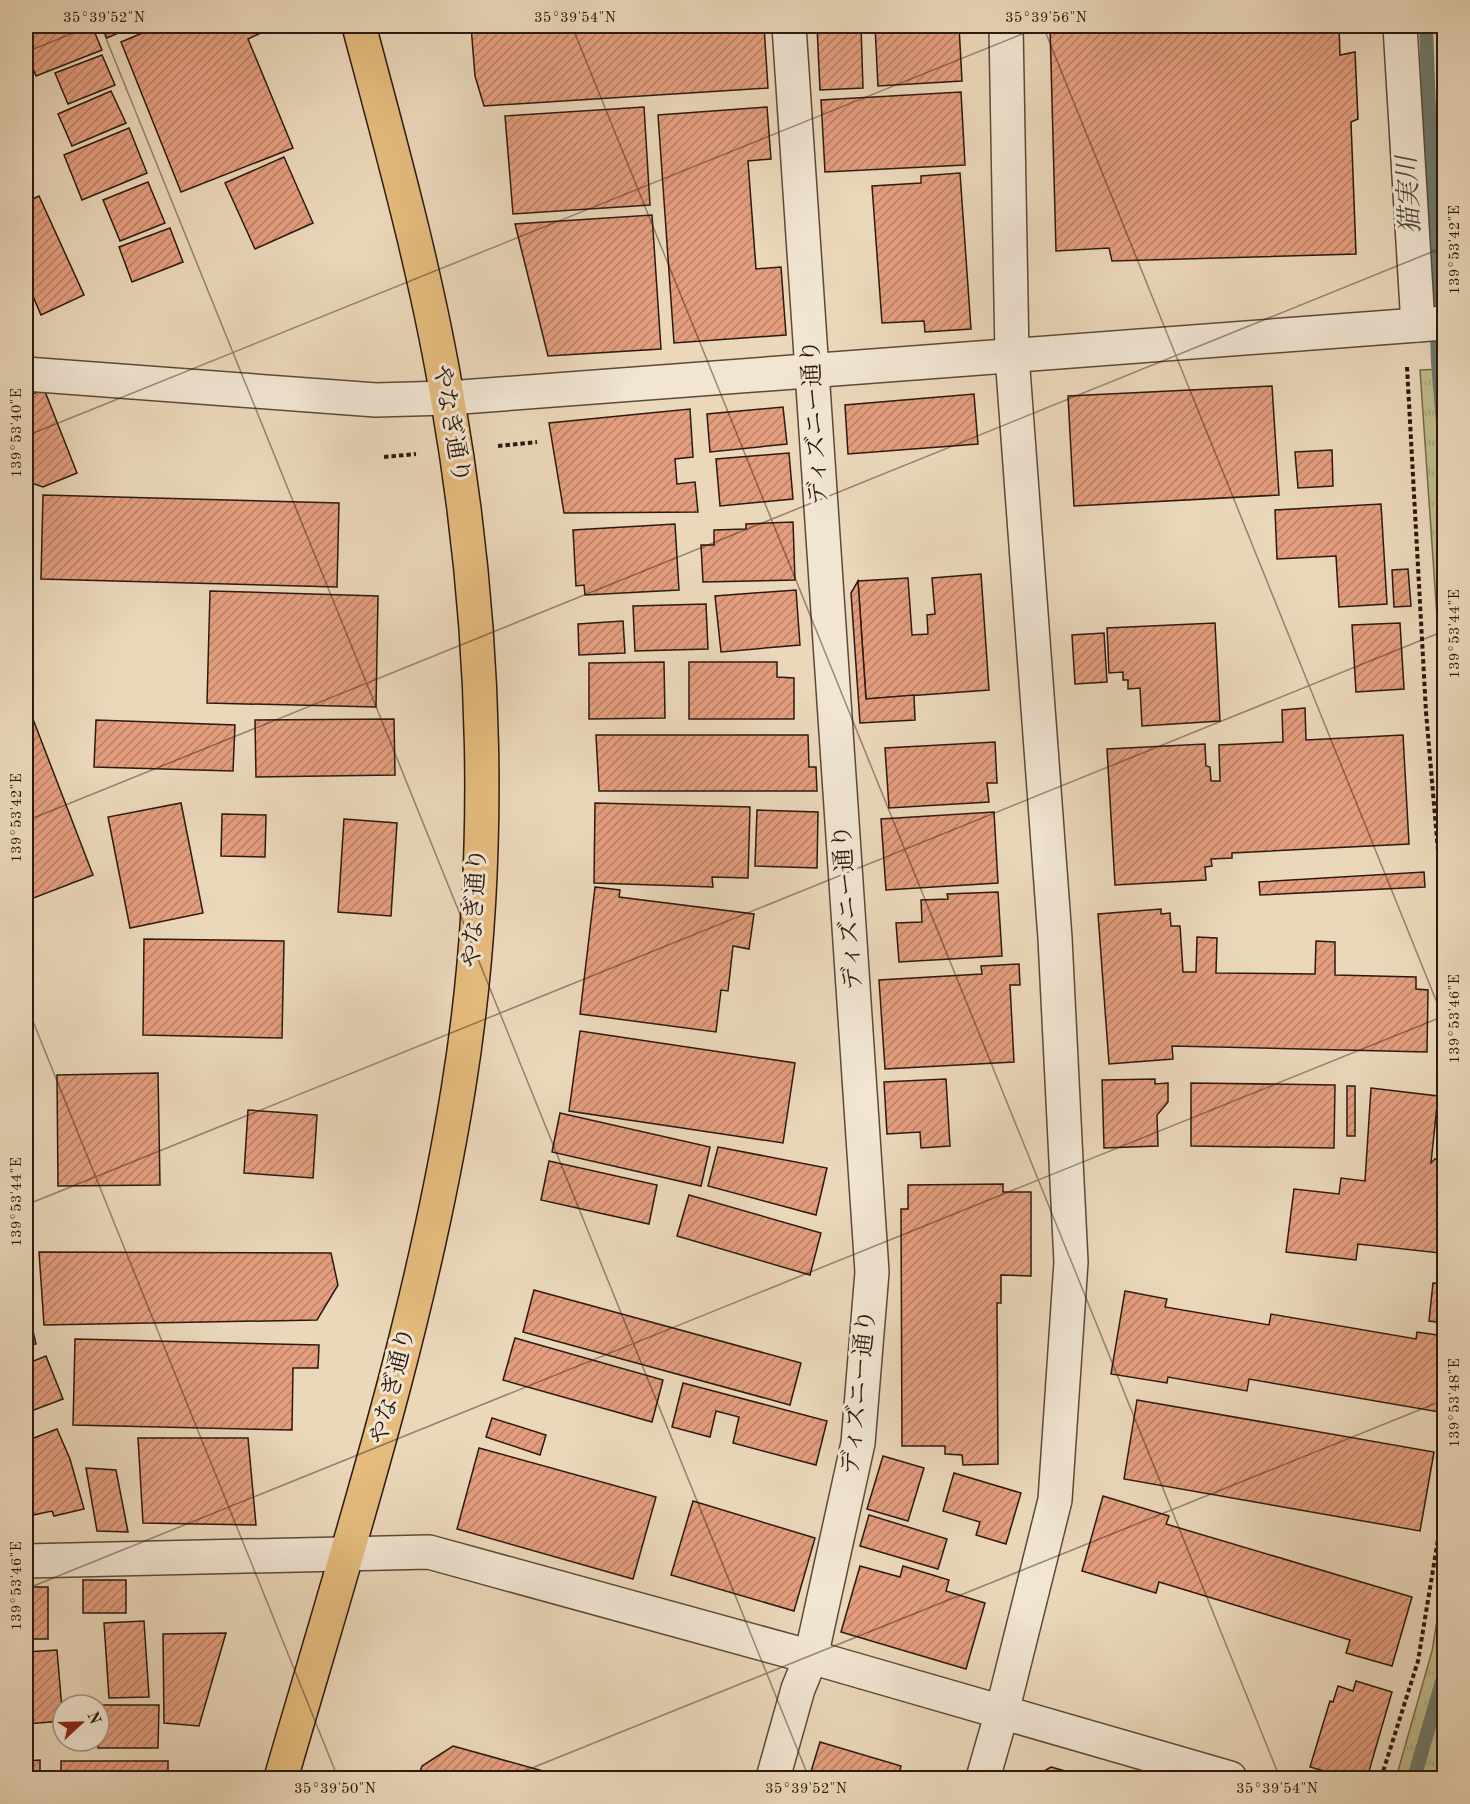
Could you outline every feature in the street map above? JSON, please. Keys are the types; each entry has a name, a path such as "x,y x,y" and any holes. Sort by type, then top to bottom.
{"main road":[{"name":"やなぎ通り","path":"281,1779 380,1439 439,1198 459,1088 472,977 480,851 481,718 475,604 448,398 420,267 359,26"}],"street":[{"name":"ディズニー通り","path":"773,1779 798,1689 811,1657 858,1443 872,1272 789,26"},
{"path":"983,1779 1055,1500 1071,1262 1055,938 1012,356 1006,26"},
{"path":"26,374 376,400 448,398 1422,325 1400,26"},
{"path":"26,1561 429,1552 811,1657 1230,1779"}],"path":[{"path":"1422,325 1426,712 1444,920"},
{"path":"1381,1779 1418,1661 1444,1503"}],"green space":[{"path":"1444,369 1444,719 1420,370"},
{"path":"1444,1577 1444,1764 1439,1778 1396,1778 1432,1651"}],"building":[{"path":"49,26 92,26 102,50 36,76 26,51 26,35"},
{"path":"102,26 134,26 107,38"},
{"path":"159,26 261,26 263,32 248,39 293,148 181,192 121,42"},
{"path":"471,26 764,26 768,88 484,106 475,76"},
{"path":"817,26 861,26 863,88 820,90"},
{"path":"875,26 959,26 962,81 878,86"},
{"path":"1050,26 1339,26 1340,55 1355,52 1358,119 1351,122 1356,254 1112,261 1109,248 1056,251"},
{"path":"102,55 115,85 68,104 55,73"},
{"path":"111,91 126,123 72,146 58,114"},
{"path":"961,92 965,165 825,172 821,100"},
{"path":"644,107 650,205 513,214 505,116"},
{"path":"767,107 771,159 748,161 756,269 781,267 786,335 674,343 658,115"},
{"path":"129,128 147,173 82,200 64,155"},
{"path":"284,157 313,223 255,249 225,183"},
{"path":"960,173 971,329 925,332 924,321 882,323 872,186 921,183 921,176"},
{"path":"148,182 165,223 120,241 103,200"},
{"path":"39,196 84,295 41,315 26,280 26,202"},
{"path":"652,215 661,349 548,356 515,224"},
{"path":"170,228 183,262 132,282 119,247"},
{"path":"1272,386 1279,495 1074,506 1068,396"},
{"path":"44,389 77,473 43,487 26,481 26,397"},
{"path":"974,394 978,444 848,454 845,405"},
{"path":"783,407 787,444 710,452 707,414"},
{"path":"690,409 693,457 675,459 677,484 695,482 698,512 564,513 549,423"},
{"path":"1332,450 1333,486 1298,488 1295,452"},
{"path":"789,453 793,499 720,506 716,459"},
{"path":"43,495 339,503 337,587 41,579"},
{"path":"1381,504 1387,604 1339,607 1336,556 1277,559 1275,510"},
{"path":"793,522 795,580 703,582 701,545 714,545 714,530 746,529 746,524"},
{"path":"675,524 679,590 585,595 584,585 576,586 573,530"},
{"path":"1408,569 1411,606 1394,607 1392,570"},
{"path":"981,574 989,690 866,699 858,581 908,578 912,635 928,634 927,615 935,614 932,578"},
{"path":"858,581 866,699 914,695 915,720 860,723 851,593"},
{"path":"796,590 800,645 721,652 715,596"},
{"path":"210,591 378,596 376,707 207,703"},
{"path":"706,604 708,649 635,651 633,606"},
{"path":"623,621 625,653 579,655 578,624"},
{"path":"1215,623 1220,721 1142,726 1140,688 1128,689 1128,680 1123,680 1123,672 1109,673 1107,628"},
{"path":"1400,623 1404,689 1356,692 1352,625"},
{"path":"1104,633 1107,682 1075,684 1072,635"},
{"path":"664,662 665,718 589,719 589,663"},
{"path":"689,662 777,662 777,677 794,678 794,719 689,719"},
{"path":"26,701 93,875 26,901"},
{"path":"1305,708 1306,740 1403,735 1409,844 1232,853 1232,858 1211,859 1212,866 1205,867 1206,880 1115,885 1107,749 1205,744 1206,766 1210,767 1211,781 1220,781 1219,745 1283,742 1282,710"},
{"path":"394,719 395,775 256,777 255,720"},
{"path":"96,720 235,725 233,771 94,767"},
{"path":"596,735 808,735 809,767 816,767 817,791 599,791"},
{"path":"995,742 997,783 987,783 989,802 889,808 885,748"},
{"path":"181,803 203,913 130,928 108,817"},
{"path":"595,803 750,807 748,878 712,877 713,887 594,883"},
{"path":"757,810 818,812 817,868 755,866"},
{"path":"994,812 998,883 886,890 881,819"},
{"path":"222,814 266,815 265,857 221,856"},
{"path":"344,819 397,823 391,916 338,912"},
{"path":"1424,872 1425,887 1260,895 1259,882"},
{"path":"595,887 620,890 619,897 754,914 749,949 733,946 728,991 721,990 716,1032 580,1014"},
{"path":"998,892 1002,956 899,962 896,923 922,922 921,900 948,899 947,894"},
{"path":"1161,909 1161,914 1170,913 1171,926 1180,926 1183,972 1196,972 1197,937 1217,938 1216,973 1315,974 1316,941 1335,942 1335,975 1416,977 1416,989 1428,990 1427,1052 1172,1046 1173,1059 1109,1064 1098,914"},
{"path":"144,939 284,941 282,1038 143,1035"},
{"path":"1019,964 1020,985 1010,985 1014,1062 885,1069 879,980 982,974 981,966"},
{"path":"580,1031 795,1063 783,1143 569,1111"},
{"path":"158,1073 160,1185 58,1186 57,1075"},
{"path":"946,1079 950,1146 921,1148 920,1132 887,1134 884,1082"},
{"path":"1155,1079 1155,1084 1168,1083 1168,1102 1157,1115 1158,1146 1104,1148 1102,1080"},
{"path":"1191,1083 1335,1085 1334,1148 1191,1146"},
{"path":"1347,1086 1355,1086 1355,1136 1347,1136"},
{"path":"1371,1088 1438,1096 1431,1163 1435,1159 1444,1158 1444,1217 1440,1253 1358,1244 1356,1260 1286,1252 1294,1189 1339,1194 1341,1178 1365,1181"},
{"path":"248,1110 317,1115 313,1178 244,1173"},
{"path":"560,1113 710,1147 701,1186 552,1152"},
{"path":"718,1147 827,1168 816,1215 708,1186"},
{"path":"549,1161 657,1185 649,1224 541,1200"},
{"path":"1003,1184 1003,1192 1031,1192 1031,1276 1001,1275 1001,1303 997,1303 998,1464 963,1465 962,1455 945,1454 945,1446 902,1446 901,1209 908,1209 908,1185"},
{"path":"689,1195 821,1233 810,1275 677,1236"},
{"path":"39,1252 331,1253 338,1285 317,1320 44,1325"},
{"path":"1433,1283 1444,1284 1444,1323 1429,1321"},
{"path":"534,1290 801,1363 790,1405 523,1332"},
{"path":"1125,1291 1167,1299 1165,1307 1269,1325 1271,1314 1416,1339 1417,1332 1444,1336 1444,1376 1439,1412 1249,1379 1247,1391 1168,1377 1167,1383 1111,1374"},
{"path":"26,1301 36,1344 26,1346"},
{"path":"515,1338 663,1380 652,1422 503,1380"},
{"path":"75,1339 319,1345 318,1368 293,1368 292,1430 73,1425"},
{"path":"46,1356 63,1399 26,1413 26,1364"},
{"path":"683,1383 827,1421 816,1465 733,1443 739,1417 716,1411 710,1437 672,1427"},
{"path":"1137,1400 1434,1452 1420,1531 1124,1479"},
{"path":"492,1418 546,1435 540,1455 486,1437"},
{"path":"57,1429 70,1459 84,1509 54,1516 52,1511 33,1515 26,1483 26,1441"},
{"path":"138,1438 248,1438 256,1525 143,1523"},
{"path":"479,1448 656,1497 633,1579 457,1529"},
{"path":"883,1456 924,1468 908,1521 867,1509"},
{"path":"86,1468 116,1470 128,1532 97,1531"},
{"path":"954,1473 1021,1493 1006,1544 976,1535 980,1522 943,1511"},
{"path":"1103,1496 1169,1516 1166,1524 1412,1597 1392,1666 1346,1653 1350,1640 1159,1582 1156,1593 1082,1571"},
{"path":"693,1501 815,1538 794,1611 671,1575"},
{"path":"869,1515 947,1539 938,1569 860,1546"},
{"path":"860,1566 900,1577 903,1566 949,1580 946,1591 985,1603 966,1669 841,1632"},
{"path":"83,1580 126,1580 126,1613 83,1613"},
{"path":"26,1587 48,1587 48,1639 26,1639"},
{"path":"144,1621 149,1697 111,1698 111,1693 109,1693 104,1623"},
{"path":"226,1633 199,1726 164,1723 163,1634"},
{"path":"57,1650 61,1693 51,1693 51,1722 26,1724 26,1652"},
{"path":"1356,1681 1392,1692 1367,1778 1349,1778 1310,1767 1330,1701 1333,1702 1338,1686 1353,1691"},
{"path":"111,1705 159,1705 158,1748 111,1748"},
{"path":"820,1742 901,1766 898,1778 809,1778"},
{"path":"453,1746 568,1778 418,1778 422,1766"},
{"path":"40,1760 40,1778 26,1778 26,1761"},
{"path":"61,1761 168,1761 168,1778 61,1778"},
{"path":"1051,1767 1090,1778 1032,1778"}],"waterway":[{"name":"猫実川","path":"1426,26 1438,362 1444,435"},
{"name":"猫実川","path":"1414,1778 1444,1675"}]}
